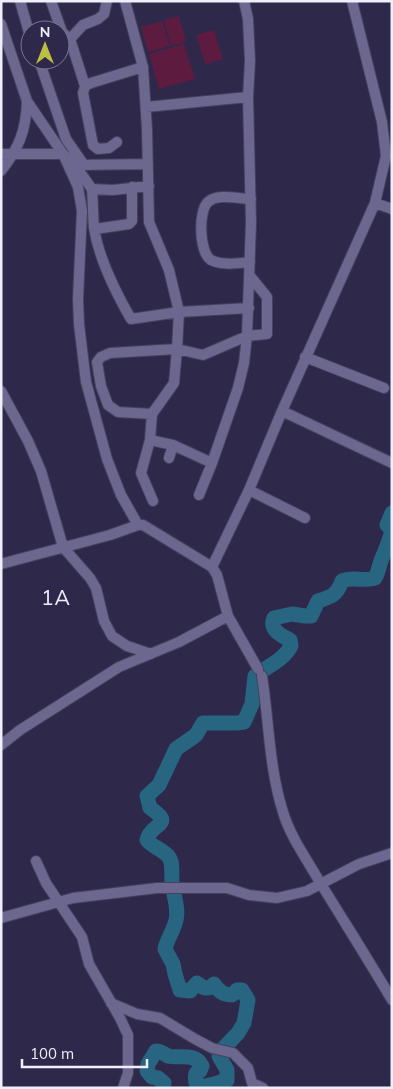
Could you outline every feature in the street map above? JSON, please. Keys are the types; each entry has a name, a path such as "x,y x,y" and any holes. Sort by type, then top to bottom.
{"street":[{"path":"20,1 25,20"},
{"path":"51,1 58,20"},
{"path":"70,36 83,25 98,19 104,14 107,1"},
{"path":"125,1 143,67 148,164 148,222 169,270 179,312 174,384 152,414 150,440 141,473 153,501"},
{"path":"199,496 238,388 244,363 247,336 251,199 248,97 250,61 246,6 253,1"},
{"path":"212,567 249,490 305,357 375,203 386,156 385,147 382,122 352,1"},
{"path":"1,24 27,101 63,154 78,187 82,211 79,316 86,382 107,459 121,495 138,525"},
{"path":"70,52 85,86 82,93 93,145 98,149 109,148 117,142"},
{"path":"85,86 143,67"},
{"path":"42,70 66,139 92,189 94,229 109,276 131,320 179,312 249,308"},
{"path":"146,107 248,97"},
{"path":"1,171 14,155 22,136 26,121 27,101"},
{"path":"1,154 63,154 80,165 148,164"},
{"path":"92,189 113,190 148,186"},
{"path":"94,229 129,224 132,221 132,187"},
{"path":"250,262 221,263 211,260 206,255 201,228 202,213 208,202 217,198 251,199"},
{"path":"375,203 392,209"},
{"path":"152,414 118,412 108,405 101,386 97,362 100,357 110,354 177,349 203,354 247,336 268,334 266,297 250,276"},
{"path":"305,357 384,388"},
{"path":"1,392 28,441 41,471 63,547 90,578 96,588 104,621 112,636 118,642 151,654"},
{"path":"282,411 392,463"},
{"path":"150,440 173,445 212,463"},
{"path":"169,458 173,445"},
{"path":"249,490 305,518"},
{"path":"1,564 110,535 138,525 143,526 212,567 217,575 228,616 260,673 271,754 283,813 300,850 364,951 392,1000"},
{"path":"1,745 20,730 112,672 179,642 228,616"},
{"path":"1,918 58,901 104,893 157,888 226,888 249,895 277,898 307,890 360,864 392,852"},
{"path":"36,861 46,883 82,937 89,964 128,1035 128,1073 123,1088"},
{"path":"111,1002 137,1014 160,1018 203,1044 233,1053 248,1068 252,1084 263,1088"}],"shaded area":[{"path":"179,16 186,42 171,46 164,20"},
{"path":"162,21 170,46 148,52 141,27"},
{"path":"214,30 223,59 205,64 196,35"},
{"path":"184,44 195,79 159,89 149,54"}],"waterway":[{"path":"163,1086 164,1083 158,1078 152,1077 147,1071 148,1064 156,1051 173,1057 191,1057 199,1062 202,1066 200,1071 196,1073 196,1084 198,1087 227,1080 227,1070 219,1056 220,1052 238,1033 244,1023 248,1000 242,990 237,990 232,995 226,994 219,991 214,984 209,988 204,988 197,983 190,991 180,990 173,964 165,949 177,915 172,882 172,865 168,856 147,840 149,834 162,821 158,814 150,808 147,796 159,785 176,749 196,735 203,723 244,722 252,704 255,676 279,659 291,646 290,640 274,629 274,618 292,614 311,616 318,601 333,595 342,581 375,578 391,534 392,530 387,525 392,513"},
{"path":"162,1088 163,1086 164,1088"}],"district":[{"name":"1A","path":"56,597"}]}
